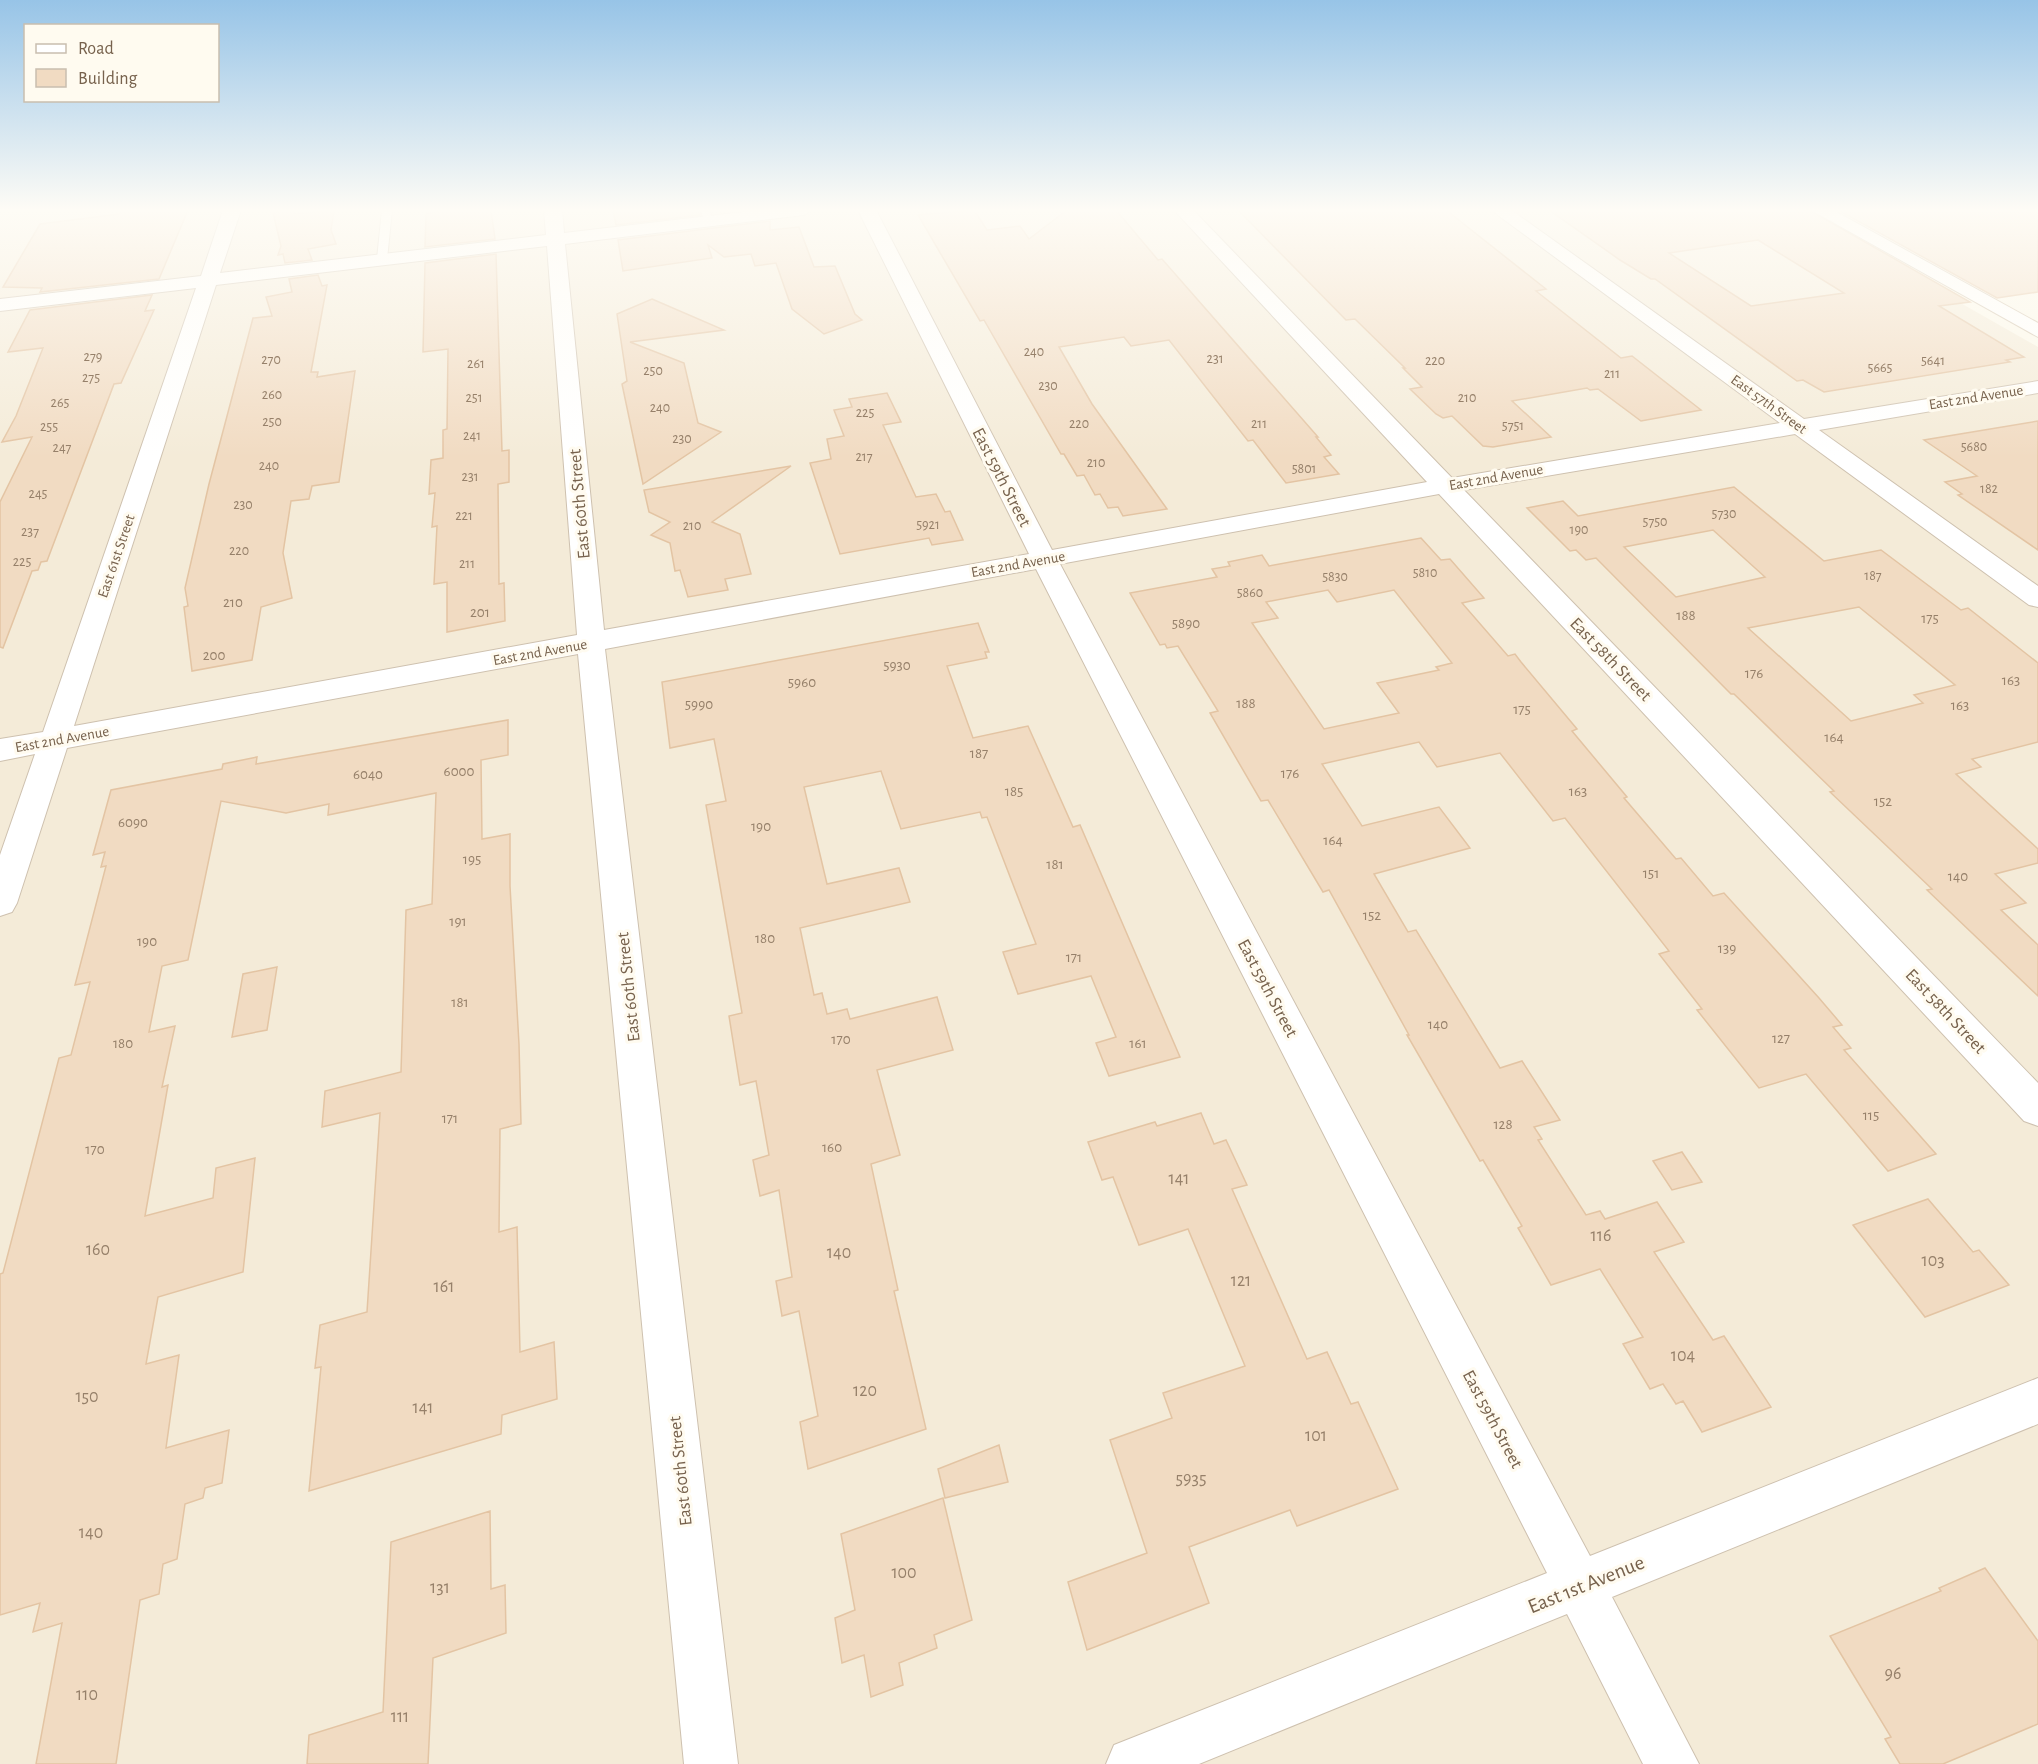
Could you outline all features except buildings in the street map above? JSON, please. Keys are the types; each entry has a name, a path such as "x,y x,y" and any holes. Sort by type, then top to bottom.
{"street":[{"path":"0,305 106,292"},
{"name":"East 61st Street","path":"0,903 205,292"},
{"name":"East 60th Street","path":"560,292 591,642 711,1764"},
{"name":"East 59th Street","path":"909,292 1044,559 1672,1764"},
{"name":"East 58th Street","path":"1262,292 2038,1108"},
{"name":"East 57th Street","path":"1614,292 2038,598"},
{"path":"1967,292 2038,332"},
{"name":"East 2nd Avenue","path":"0,750 1444,486 1798,425 2038,387"},
{"name":"East 1st Avenue","path":"1133,1764 2038,1401"}],"shaded area":[{"path":"0,292 1942,292 2038,347 2038,1764 0,1764"}]}
